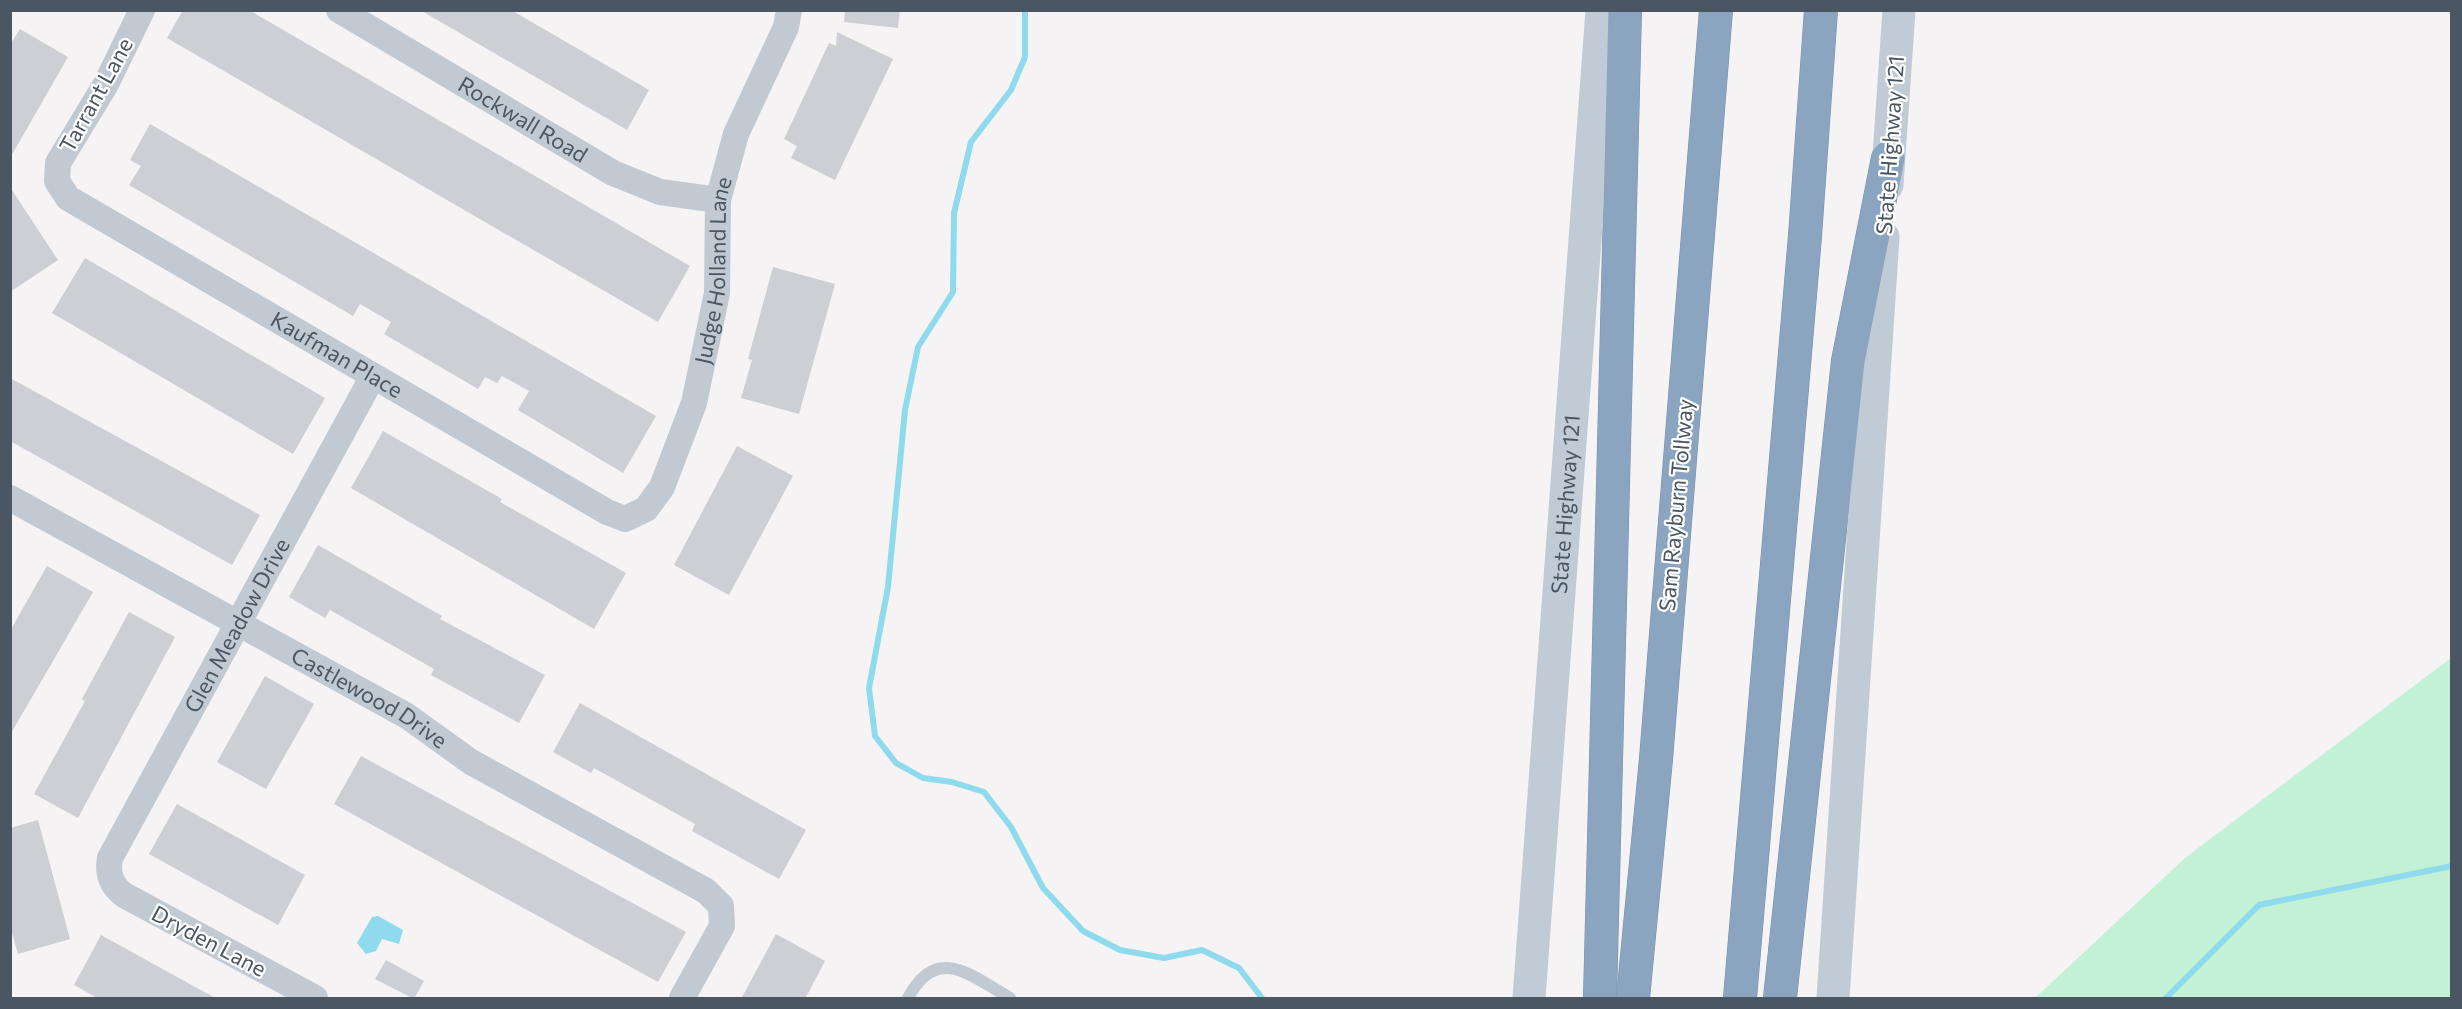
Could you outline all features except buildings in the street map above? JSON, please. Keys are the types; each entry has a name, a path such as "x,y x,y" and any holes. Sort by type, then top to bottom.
{"highway":[{"path":"1600,999 1625,10"},
{"name":"Sam Rayburn Tollway","path":"1633,999 1657,747 1716,10"},
{"path":"1740,999 1805,236 1821,10"},
{"path":"1779,999 1848,361 1888,158"}],"main road":[{"name":"State Highway 121","path":"1529,999 1602,10"},
{"name":"State Highway 121","path":"1833,999 1899,10"}],"street":[{"name":"Tarrant Lane","path":"57,181 58,163 106,84 142,10"},
{"name":"Rockwall Road","path":"339,10 613,173 660,192 718,200"},
{"name":"Judge Holland Lane","path":"625,519 646,509 662,487 694,403 717,293 718,200 736,134 786,27 789,10"},
{"name":"Kaufman Place","path":"57,181 68,198 607,512 625,519"},
{"name":"Glen Meadow Drive","path":"109,877 110,858 373,376"},
{"name":"Castlewood Drive","path":"14,508 237,622 406,716 471,762 706,891 721,906 722,926 682,999"},
{"name":"Dryden Lane","path":"109,877 116,889 124,895 315,999"}],"lane":[{"path":"908,999 926,973 943,966 967,974 1010,999"}],"green space":[{"path":"2451,658 2451,998 2035,998 2185,858"}],"water":[{"path":"378,916 403,930 399,944 382,939 376,951 366,954 357,943 372,917"}],"waterway":[{"path":"1025,10 1025,57 1011,90 971,142 954,213 953,292 918,347 905,410 888,587 869,688 875,736 896,763 923,778 952,782 984,792 1011,827 1043,888 1083,931 1120,950 1164,958 1202,950 1239,968 1262,998"},
{"path":"2166,998 2259,905 2452,866"}]}
